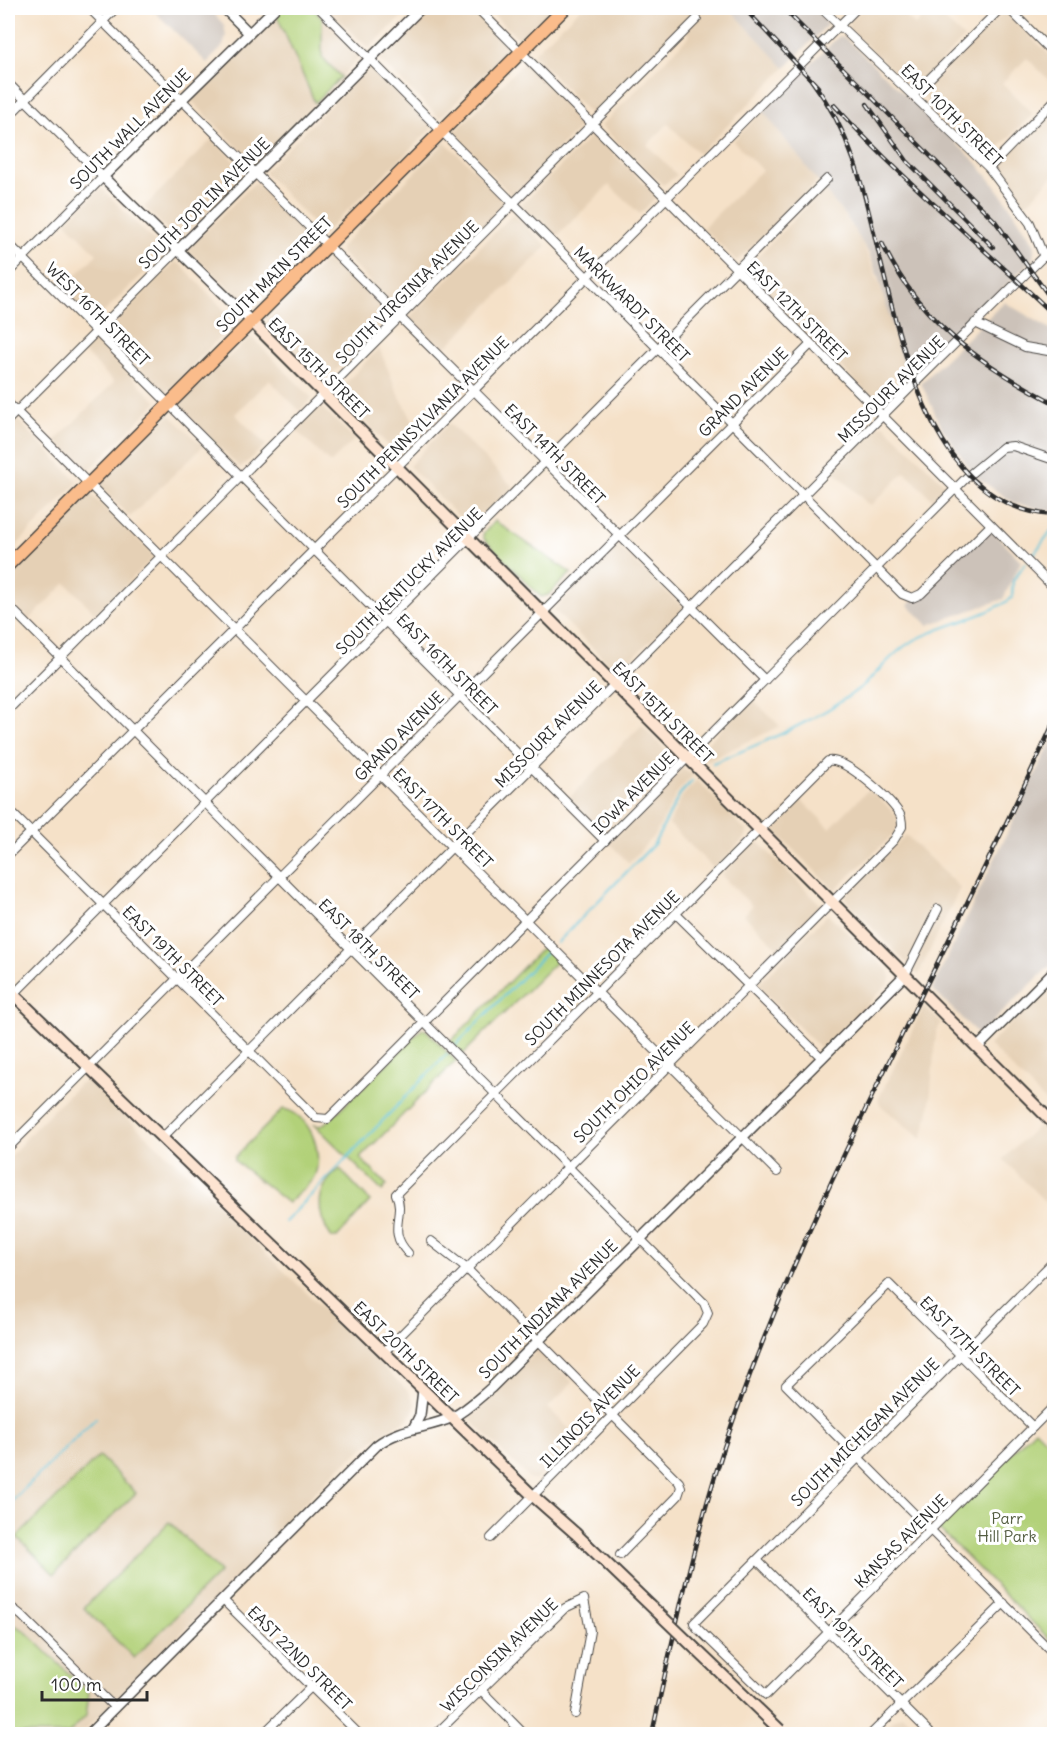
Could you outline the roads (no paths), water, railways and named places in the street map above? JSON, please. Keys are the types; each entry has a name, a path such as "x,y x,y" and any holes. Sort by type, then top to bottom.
{"main road":[{"name":"SOUTH MAIN STREET","path":"8,565 169,405 250,320 565,8"},
{"name":"EAST 15TH STREET","path":"250,320 832,903 1053,1120"},
{"name":"EAST 20TH STREET","path":"9,995 162,1138 533,1496 575,1533 783,1732"}],"street":[{"name":"EAST 14TH STREET","path":"89,8 617,536 765,680"},
{"path":"8,117 116,8"},
{"path":"224,8 249,33"},
{"name":"SOUTH WALL AVENUE","path":"8,273 275,8"},
{"name":"MARKWARDT STREET","path":"319,8 902,594 912,598 921,594 992,525"},
{"name":"SOUTH JOPLIN AVENUE","path":"8,420 421,8"},
{"name":"EAST 12TH STREET","path":"477,8 1054,588"},
{"name":"EAST 10TH STREET","path":"821,8 989,168 1030,223 1044,257"},
{"name":"SOUTH PENNSYLVANIA AVENUE","path":"8,855 857,8"},
{"path":"913,95 1001,8"},
{"path":"1008,8 1054,54"},
{"name":"SOUTH VIRGINIA AVENUE","path":"8,710 698,19"},
{"path":"8,83 250,320"},
{"path":"989,168 1054,101"},
{"name":"SOUTH KENTUCKY AVENUE","path":"9,995 104,906 827,179"},
{"name":"WEST 16TH STREET","path":"8,243 169,405"},
{"name":"MISSOURI AVENUE","path":"162,1138 1054,246"},
{"path":"975,323 1025,347 1054,352"},
{"name":"GRAND AVENUE","path":"8,1148 176,977 811,344"},
{"name":"EAST 17TH STREET","path":"8,403 777,1172"},
{"name":"EAST 16TH STREET","path":"169,405 605,840"},
{"name":"IOWA AVENUE","path":"321,1120 328,1119 955,489 1003,447 1013,446 1054,460"},
{"name":"EAST 18TH STREET","path":"8,605 704,1303 708,1313"},
{"name":"SOUTH MINNESOTA AVENUE","path":"408,1253 396,1236 398,1204 396,1194 828,761 838,760 850,767 898,812 902,820 902,829"},
{"name":"EAST 19TH STREET","path":"8,809 248,1051 316,1118 321,1120"},
{"name":"SOUTH OHIO AVENUE","path":"384,1352 832,903 902,829"},
{"name":"SOUTH INDIANA AVENUE","path":"89,1734 377,1445 398,1431 452,1417 471,1405 537,1341 905,975 938,909"},
{"path":"676,914 822,1058"},
{"path":"978,1047 1053,974"},
{"path":"431,1241 466,1269 675,1478 681,1487 678,1496 620,1555"},
{"name":"SOUTH MICHIGAN AVENUE","path":"766,1695 704,1636 694,1623 1054,1262"},
{"name":"EAST 17TH STREET","path":"859,1458 786,1385 889,1284 1033,1427"},
{"name":"ILLINOIS AVENUE","path":"490,1538 703,1324 708,1313"},
{"path":"414,1427 420,1415 423,1390"},
{"name":"KANSAS AVENUE","path":"766,1695 1054,1406"},
{"path":"859,1458 1054,1654"},
{"name":"EAST 19TH STREET","path":"757,1560 931,1734"},
{"name":"WISCONSIN AVENUE","path":"436,1734 565,1608 584,1599 590,1631 574,1714"},
{"name":"EAST 22ND STREET","path":"223,1600 358,1734"},
{"path":"871,1734 1004,1603"},
{"path":"8,1605 21,1615 115,1708"},
{"path":"263,1734 310,1687"},
{"path":"481,1690 524,1734"}],"waterway":[{"path":"1030,559 1054,527"},
{"path":"713,763 826,711 860,688 897,652 911,642 988,611 1012,598 1013,581 1025,563"},
{"path":"557,943 654,844 680,794 692,781"},
{"path":"455,1046 548,951"},
{"path":"285,1222 447,1054"},
{"path":"8,1505 96,1418"}],"railway":[{"path":"744,8 818,87"},
{"path":"783,8 995,221 1054,303"},
{"path":"812,81 836,119 854,161 912,375 935,427 965,471 1004,502 1054,515"},
{"path":"867,104 907,161 993,247"},
{"path":"834,105 914,186 1054,315"},
{"path":"882,243 914,296 954,338 1001,372 1054,403"},
{"path":"652,1734 708,1498 733,1421 767,1331 844,1155 1054,722"}],"park label":[{"name":"Parr Hill Park","path":"1007,1527"}]}
